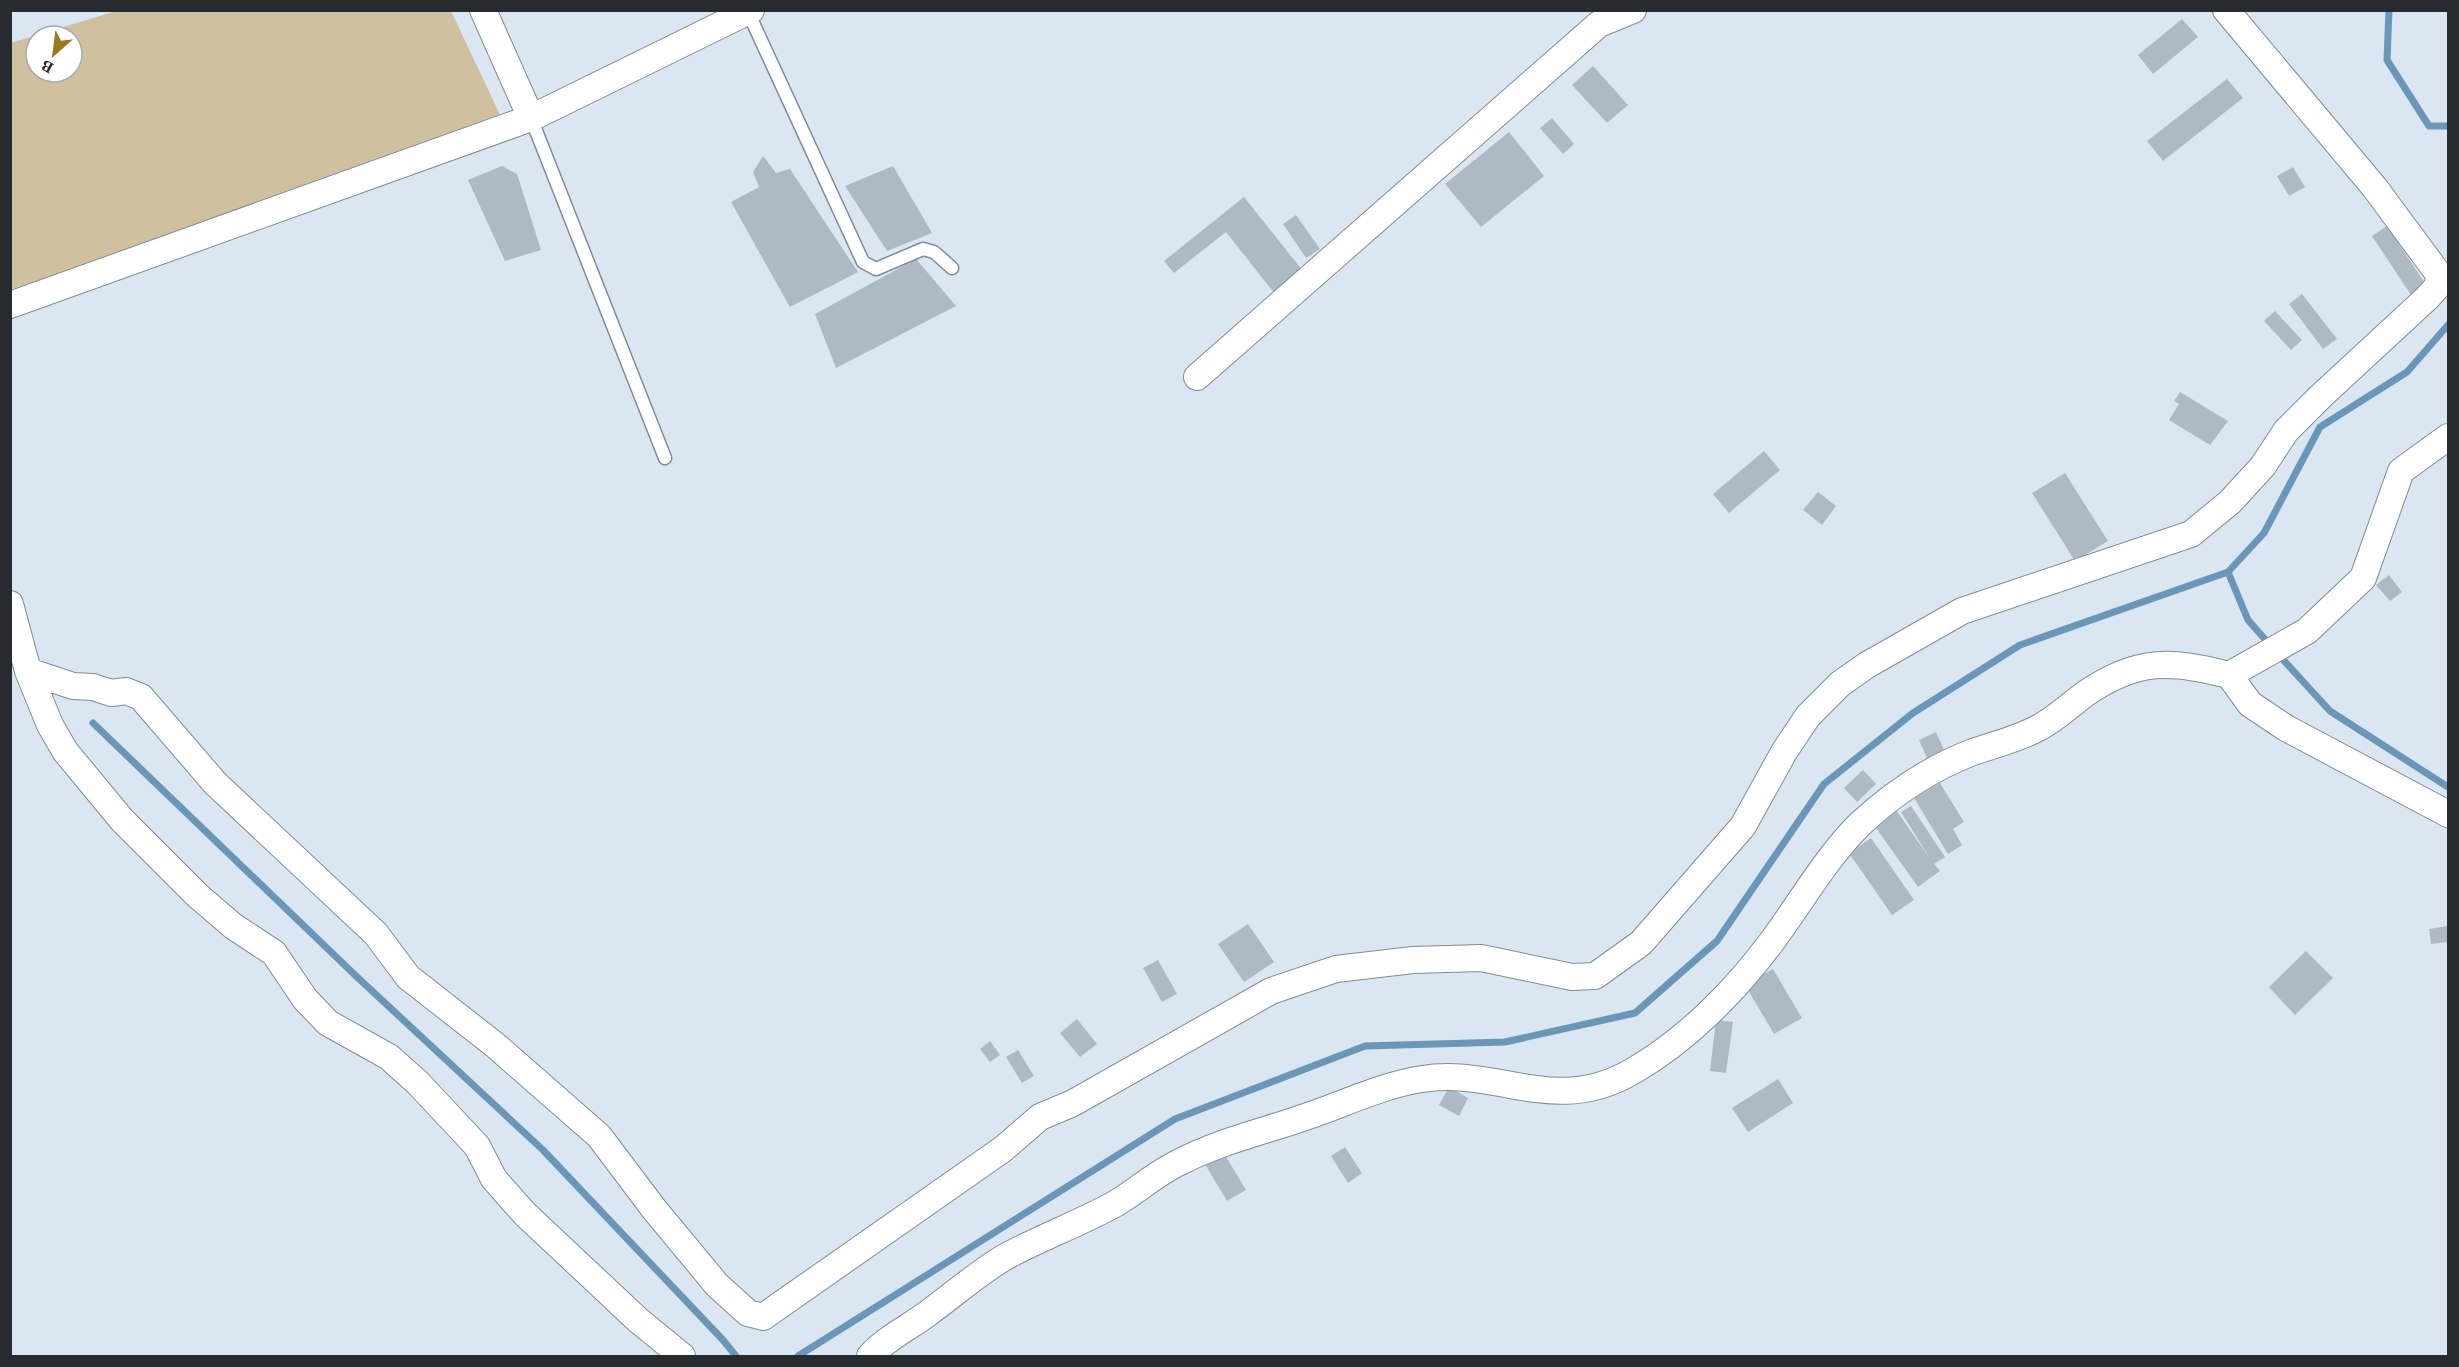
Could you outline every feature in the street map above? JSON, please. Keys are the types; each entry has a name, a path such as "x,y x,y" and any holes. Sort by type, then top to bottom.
{"street":[{"path":"483,10 531,118"},
{"path":"1197,377 1599,24 1633,10"},
{"path":"24,671 64,684 93,687 111,693 126,691 141,697 215,783 376,934 408,977 495,1045 599,1136 654,1209 717,1285 748,1313 763,1317 1003,1149 1040,1117 1090,1093 1271,991 1336,969 1413,960 1481,958 1572,976 1595,976 1641,943 1743,826 1784,752 1808,716 1840,684 1867,665 1962,611 2191,534 2230,502 2263,466 2293,424 2437,287 2440,276 2435,265 2375,188 2226,10"},
{"path":"10,305 531,118 750,11"},
{"path":"2229,675 2259,655 2307,631 2363,578 2401,471 2448,436"},
{"path":"10,604 24,671 50,725 65,751 122,820 197,895 233,926 274,954 305,999 328,1023 389,1056 418,1083 477,1146 494,1179 525,1214 638,1320 682,1356"},
{"path":"870,1356 878,1347 910,1327 1002,1258 1115,1204 1179,1162 1235,1141 1374,1092 1424,1078 1465,1078 1530,1090 1571,1092 1608,1084 1667,1048 1718,1002 1769,946 1851,834 1926,773 1971,753 2024,736 2043,726 2106,680 2128,672 2157,663 2190,665 2229,675 2250,704 2286,728 2448,814"}],"lane":[{"path":"750,11 863,262 876,268 922,249 929,249 952,268"},
{"path":"531,118 665,458"}],"shaded area":[{"path":"116,11 451,11 502,119 122,254 11,289 11,43 24,39 24,84 84,84 84,24 73,24"}],"building":[{"path":"2182,19 2198,37 2153,74 2138,55"},
{"path":"1593,66 1628,105 1607,123 1572,85"},
{"path":"2227,79 2243,98 2163,161 2147,141"},
{"path":"1552,118 1574,144 1563,154 1540,128"},
{"path":"1509,132 1544,176 1481,227 1445,184"},
{"path":"763,156 776,173 790,169 858,272 790,307 731,202 759,187 753,172"},
{"path":"502,166 517,174 541,250 505,261 468,180"},
{"path":"893,166 932,233 887,251 845,186"},
{"path":"2293,167 2305,187 2289,196 2277,176"},
{"path":"1244,197 1303,271 1275,294 1226,232 1174,273 1164,261"},
{"path":"1296,215 1320,249 1306,258 1283,224"},
{"path":"2387,226 2426,285 2411,295 2372,236"},
{"path":"916,259 956,306 836,368 815,314"},
{"path":"2302,294 2337,339 2323,349 2289,304"},
{"path":"2275,311 2302,340 2291,350 2264,321"},
{"path":"2180,392 2228,421 2210,445 2169,420 2179,404 2174,401"},
{"path":"1764,451 1780,470 1729,513 1713,494"},
{"path":"2065,473 2108,541 2075,561 2032,493"},
{"path":"1818,492 1836,506 1822,525 1803,510"},
{"path":"2389,575 2402,592 2390,601 2376,585"},
{"path":"1936,732 1944,750 1927,758 1919,740"},
{"path":"1863,770 1876,784 1857,802 1844,788"},
{"path":"1940,783 1964,822 1953,829 1962,845 1948,854 1914,798"},
{"path":"1911,806 1945,857 1934,864 1940,871 1918,887 1874,825 1896,810 1931,860 1901,812"},
{"path":"1871,838 1914,900 1892,915 1849,853"},
{"path":"1248,924 1274,962 1244,982 1218,944"},
{"path":"2448,926 2448,942 2431,944 2429,929"},
{"path":"2306,951 2333,978 2295,1015 2269,987"},
{"path":"1158,960 1177,994 1162,1002 1143,968"},
{"path":"1773,969 1802,1018 1774,1034 1745,985"},
{"path":"1077,1019 1097,1044 1080,1057 1060,1033"},
{"path":"1716,1020 1733,1022 1726,1073 1710,1071"},
{"path":"990,1041 1000,1055 990,1062 980,1049"},
{"path":"1018,1050 1034,1076 1022,1083 1006,1057"},
{"path":"1778,1079 1793,1103 1748,1132 1732,1108"},
{"path":"1449,1087 1468,1098 1459,1116 1439,1105"},
{"path":"1345,1147 1362,1173 1348,1183 1331,1156"},
{"path":"1222,1150 1246,1190 1227,1201 1203,1161"}],"waterway":[{"path":"2389,10 2387,60 2429,126 2448,126"},
{"path":"798,1356 1175,1119 1365,1046 1505,1042 1635,1013 1717,941 1824,784 1913,713 2020,645 2228,572 2264,533 2320,427 2407,372 2448,325"},
{"path":"2228,572 2248,620 2270,645"},
{"path":"2277,653 2330,711 2448,787"},
{"path":"93,723 356,976 543,1150 736,1356"}]}
